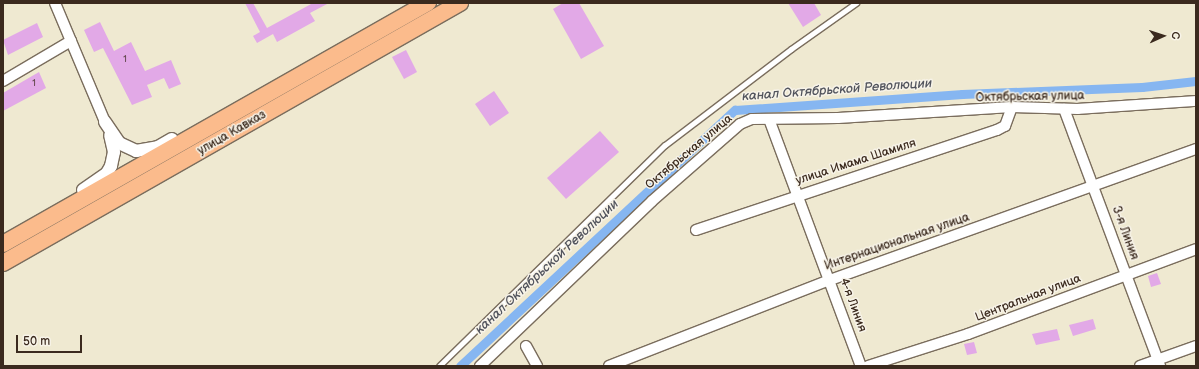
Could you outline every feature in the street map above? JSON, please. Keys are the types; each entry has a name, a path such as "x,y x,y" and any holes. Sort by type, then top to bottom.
{"highway":[{"name":"улица Кавказ","path":"3,244 428,3"},
{"name":"улица Кавказ","path":"3,263 460,3"}],"street":[{"path":"38,224 58,206 107,173 114,152 105,122 55,3"},
{"path":"3,81 71,41"},
{"name":"Октябрьская улица","path":"480,366 652,200 740,124 752,120 769,119 838,118 1012,108 1064,109 1196,101"},
{"name":"улица Имама Шамиля","path":"696,230 997,130 1005,126 1012,108"},
{"name":"3-я Линия","path":"1064,109 1159,363"},
{"path":"105,122 119,142 127,149 146,150 158,147 218,114 240,110"},
{"name":"4-я Линия","path":"769,119 861,366"},
{"name":"Интернациональная улица","path":"609,366 830,280 1094,187 1196,149"},
{"name":"Центральная улица","path":"868,366 968,334 1196,249"},
{"path":"526,346 537,366"},
{"path":"1140,366 1159,363 1196,346"}],"lane":[{"path":"439,366 665,145 791,49 856,3"}],"building":[{"path":"245,3 253,3 267,28 313,3 329,3 310,13 315,21 277,42 273,34 257,43 253,36 260,32"},
{"path":"563,3 579,3 604,46 581,59 553,9"},
{"path":"788,3 814,3 821,15 803,27"},
{"path":"100,22 114,51 131,42 145,71 171,60 181,84 169,89 164,78 147,85 152,97 132,105 103,48 94,52 84,30"},
{"path":"37,23 43,37 8,55 3,40"},
{"path":"406,50 417,72 404,79 392,57"},
{"path":"39,72 46,88 3,111 3,93"},
{"path":"494,91 509,113 490,126 475,104"},
{"path":"600,131 619,152 566,199 547,178"},
{"path":"1157,273 1161,284 1151,287 1148,276"},
{"path":"1093,319 1096,329 1073,336 1069,325"},
{"path":"1057,329 1060,340 1036,345 1032,334"},
{"path":"974,342 977,353 967,355 964,344"}],"waterway":[{"name":"канал Октябрьской Революции","path":"460,366 735,110 962,94 1142,87 1196,81"}]}
